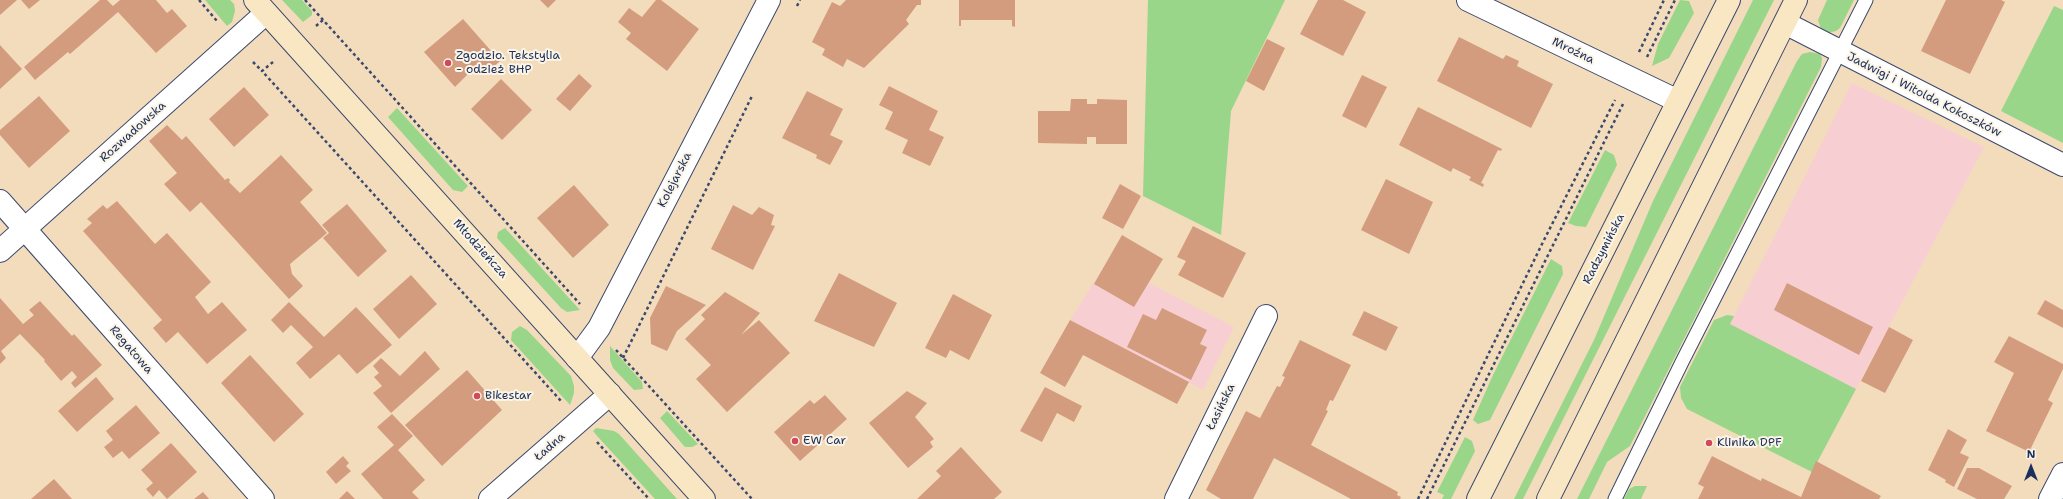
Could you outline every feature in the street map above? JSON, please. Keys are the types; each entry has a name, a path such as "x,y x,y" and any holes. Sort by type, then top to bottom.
{"main road":[{"name":"Radzymińska","path":"1478,499 1729,0"},
{"path":"1548,499 1796,0"},
{"name":"Młodzieńcza","path":"261,6 704,499"}],"street":[{"name":"Kolejarska","path":"577,358 599,328 769,0"},
{"name":"Mroźna","path":"1468,0 1678,101"},
{"name":"Rozwadowska","path":"0,251 261,6"},
{"name":"Jadwigi i Witolda Kokoszków","path":"1785,23 2063,165"},
{"name":"Regatowa","path":"0,202 263,499"},
{"name":"Łasińska","path":"1176,499 1266,316"},
{"name":"Ładna","path":"490,499 610,394"},
{"path":"2050,499 2063,474"}],"lane":[{"path":"1615,499 1682,362 1866,0"}],"path":[{"path":"305,0 584,308"},
{"path":"796,7 800,0"},
{"path":"1637,57 1664,0"},
{"path":"1645,61 1675,0"},
{"path":"274,60 262,71 561,400"},
{"path":"623,358 754,93"},
{"path":"1418,499 1542,244 1618,95"},
{"path":"1427,499 1624,103"},
{"path":"615,348 752,499"},
{"path":"595,440 649,499"}],"shaded area":[{"path":"1852,83 1984,147 1856,389 1730,324"},
{"path":"1108,260 1234,327 1203,390 1070,320"}],"green space":[{"path":"205,0 230,0 234,4 235,11 232,22 227,26"},
{"path":"282,0 302,0 312,11 312,15 303,22"},
{"path":"1148,0 1285,0 1231,111 1221,235 1143,196"},
{"path":"1680,0 1689,1 1694,13 1669,58 1652,66 1658,44"},
{"path":"1753,0 1774,0 1523,499 1514,499 1594,340 1653,201"},
{"path":"1827,0 1854,0 1840,28 1836,31 1827,33 1821,29 1818,20"},
{"path":"2054,6 2063,10 2063,143 2001,111"},
{"path":"1810,52 1820,54 1822,58 1821,67 1630,446 1607,462 1589,499 1577,499 1797,61 1802,54"},
{"path":"397,108 468,186 462,192 453,190 388,117"},
{"path":"1605,150 1614,155 1617,165 1586,227 1568,223"},
{"path":"505,228 580,310 567,312 561,308 497,238 498,232"},
{"path":"1551,259 1562,266 1563,274 1490,420 1478,424 1473,420 1493,375"},
{"path":"1727,315 1734,316 1730,324 1856,389 1812,472 1687,409 1681,398 1680,387 1714,320"},
{"path":"520,326 527,330 571,376 574,386 574,393 570,405 511,340 512,332"},
{"path":"610,346 642,382 643,389 634,390 613,368 610,360"},
{"path":"667,411 698,444 692,447 685,447 660,418"},
{"path":"596,428 614,431 619,434 677,499 655,499 593,431"},
{"path":"1465,437 1472,441 1475,451 1451,499 1442,499 1444,495 1437,492"},
{"path":"1635,486 1647,486 1641,499 1624,499 1629,489"}],"building":[{"path":"0,0 17,0 0,15"},
{"path":"21,0 40,0 29,9"},
{"path":"100,0 107,0 113,6 120,0 156,0 167,13 172,9 187,26 156,53 118,12 70,54 68,52 35,80 24,67"},
{"path":"540,0 556,0 548,8"},
{"path":"656,0 661,0 699,29 667,71 626,39 631,33 618,22 629,8 642,17"},
{"path":"846,0 921,0 921,5 917,5 906,20 909,24 864,68 847,59 843,67 822,55 825,49 812,42 832,2 840,6"},
{"path":"959,0 1015,0 1015,27 1012,26 1012,20 961,20 961,26 959,26"},
{"path":"1318,0 1343,0 1366,12 1343,56 1300,34"},
{"path":"1946,0 2001,0 2005,2 1970,74 1921,51"},
{"path":"463,19 500,61 484,75 476,66 455,87 424,52"},
{"path":"1459,37 1503,59 1506,55 1519,61 1517,66 1553,84 1531,128 1437,81"},
{"path":"1267,39 1285,48 1264,91 1246,81"},
{"path":"0,45 22,69 0,89"},
{"path":"579,74 592,86 570,111 556,99"},
{"path":"1362,75 1387,87 1366,128 1342,116"},
{"path":"501,79 532,110 502,140 471,109"},
{"path":"889,86 938,111 929,130 944,137 930,166 902,153 908,140 885,129 893,112 879,105"},
{"path":"244,87 269,115 234,147 209,119"},
{"path":"807,91 843,109 830,135 843,141 830,165 816,158 817,155 782,138"},
{"path":"39,96 70,131 29,168 0,135 0,130"},
{"path":"1071,99 1087,99 1087,104 1097,104 1097,99 1127,100 1127,144 1096,144 1096,137 1087,137 1087,144 1038,143 1038,111 1070,111"},
{"path":"1418,107 1502,149 1501,151 1498,150 1481,183 1484,184 1483,187 1469,180 1471,177 1453,168 1451,172 1399,145"},
{"path":"167,125 182,140 186,136 225,180 228,178 230,180 229,182 240,193 281,155 313,190 300,202 327,233 290,264 292,274 303,286 289,299 201,202 190,212 164,184 177,173 149,141"},
{"path":"1386,179 1433,202 1409,254 1361,230"},
{"path":"1120,184 1141,196 1123,229 1102,218"},
{"path":"574,185 609,225 573,258 537,218"},
{"path":"117,201 155,244 167,233 211,282 195,297 208,314 222,302 247,330 207,364 178,332 166,343 153,328 162,320 83,231 92,223 87,219 103,205 107,209"},
{"path":"347,204 387,251 358,277 323,238 329,233 322,225"},
{"path":"733,205 752,215 759,207 774,215 771,225 775,226 753,270 711,249"},
{"path":"1193,226 1246,253 1223,298 1178,275 1186,261 1177,257"},
{"path":"1122,235 1163,259 1134,307 1094,284"},
{"path":"839,273 897,303 874,347 814,321"},
{"path":"411,275 437,304 399,339 373,309"},
{"path":"1787,283 1873,327 1859,355 1774,310"},
{"path":"666,286 706,305 677,331 667,351 651,344 650,318"},
{"path":"725,292 760,313 741,335 759,320 790,353 727,412 696,379 711,365 685,339 705,319 701,315"},
{"path":"953,294 992,315 969,360 950,350 946,358 925,348"},
{"path":"0,298 23,324 34,315 29,310 40,301 72,336 74,334 102,365 75,388 71,383 77,377 72,371 61,381 44,361 45,360 20,334 1,351 6,358 0,364"},
{"path":"2045,300 2063,310 2063,328 2037,314"},
{"path":"289,302 324,337 356,307 392,345 357,374 339,354 310,379 296,363 313,347 291,325 283,333 271,320"},
{"path":"1162,308 1207,330 1200,344 1207,347 1191,380 1127,347 1143,314 1156,320"},
{"path":"1364,311 1398,327 1386,351 1352,335"},
{"path":"1070,320 1189,382 1177,404 1083,355 1065,387 1040,373"},
{"path":"1889,327 1913,340 1885,393 1861,381"},
{"path":"2009,336 2063,364 2063,369 2048,400 2053,403 2029,452 1986,431 2014,373 1994,362"},
{"path":"1300,340 1351,365 1333,401 1330,400 1326,410 1328,411 1311,445 1398,492 1397,495 1401,497 1400,499 1351,499 1274,458 1253,499 1221,499 1206,490 1246,411 1260,418 1277,386 1280,387 1285,377 1282,376"},
{"path":"425,351 440,369 391,413 373,393 382,386 374,377 379,373 373,366 381,358 400,376"},
{"path":"250,355 304,414 274,442 221,383"},
{"path":"467,370 502,410 442,466 405,425"},
{"path":"96,377 114,399 77,432 58,411"},
{"path":"1045,387 1082,406 1074,422 1057,413 1042,442 1020,431"},
{"path":"907,391 927,403 915,417 934,439 930,442 933,447 908,468 869,423"},
{"path":"825,395 847,419 800,461 774,432 810,400 814,404"},
{"path":"136,405 160,433 129,459 122,451 113,458 104,447 113,440 106,431"},
{"path":"392,414 413,436 398,450 425,480 412,492 419,499 383,499 361,474 394,445 377,427"},
{"path":"1948,429 1967,440 1960,453 1969,457 1954,487 1945,482 1946,480 1928,470"},
{"path":"171,443 197,472 167,499 159,490 153,497 146,489 153,483 141,470"},
{"path":"961,447 1002,492 994,499 917,499 941,476 936,471"},
{"path":"343,456 349,463 346,466 351,471 336,484 326,472"},
{"path":"1712,456 1761,481 1762,478 1801,497 1816,461 1881,496 1879,499 1698,499 1704,487 1698,484"},
{"path":"1967,468 1979,468 2012,486 2004,499 1977,499 1957,489"},
{"path":"54,479 72,499 31,499"},
{"path":"347,491 355,499 339,499"},
{"path":"203,492 209,499 194,499"}],"place":[{"name":"Zgodzio. Tekstylia - odzież BHP","path":"448,63"},
{"name":"Bikestar","path":"477,396"},
{"name":"EW Car","path":"795,441"},
{"name":"Klinika DPF","path":"1709,443"}]}
